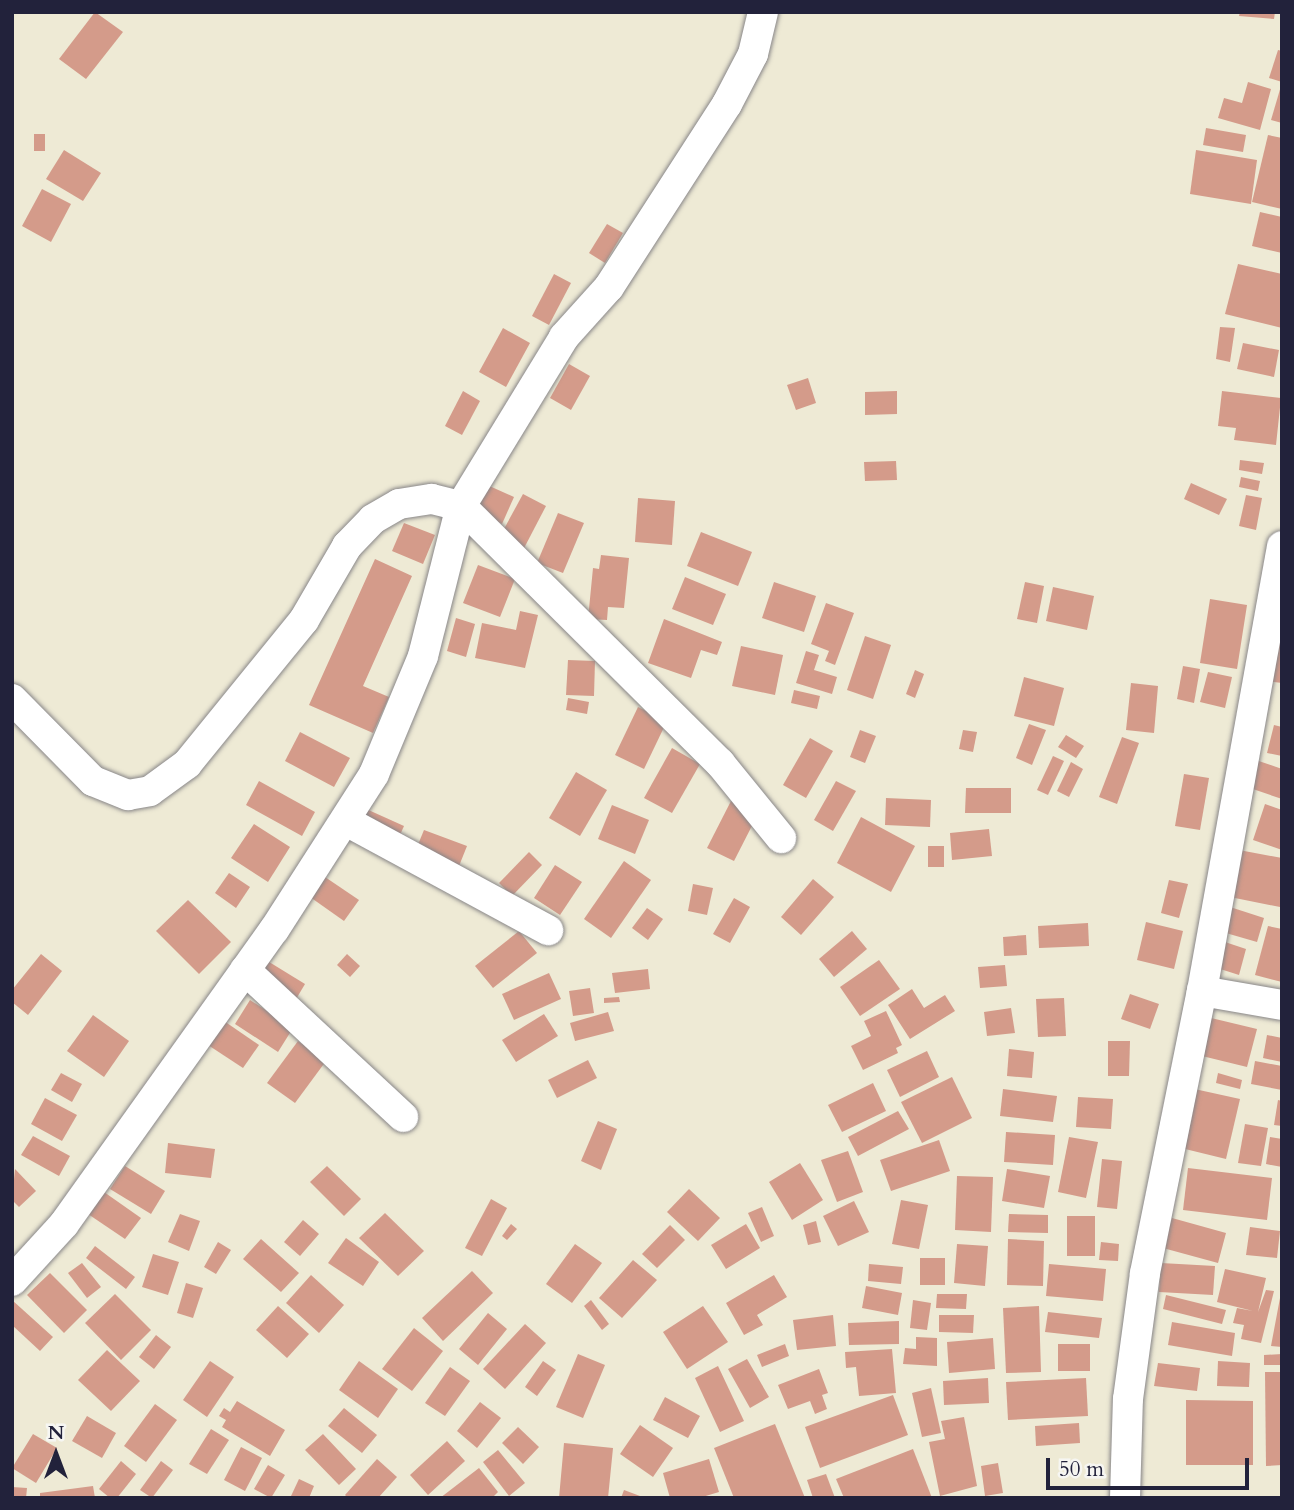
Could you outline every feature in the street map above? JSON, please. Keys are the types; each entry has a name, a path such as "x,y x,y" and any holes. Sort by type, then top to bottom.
{"street":[{"path":"12,1281 64,1224 245,970 374,774 423,656 461,506 564,337 609,287 727,104 753,54 764,12"},
{"path":"12,699 93,781 128,795 150,791 187,764 304,620 330,569 373,519 399,504 432,499 461,506 720,763 781,838"},
{"path":"1125,1498 1128,1399 1145,1273 1202,991 1282,546"},
{"path":"345,821 548,930"},
{"path":"245,970 403,1117"},
{"path":"1202,991 1282,1005"}],"building":[{"path":"95,12 123,32 86,79 59,59"},
{"path":"1240,12 1275,12 1274,19 1239,16"},
{"path":"1278,50 1282,51 1282,82 1269,78"},
{"path":"1248,82 1271,89 1260,130 1218,118 1224,98 1242,103"},
{"path":"1282,86 1282,123 1271,120"},
{"path":"1206,128 1246,135 1243,152 1203,145"},
{"path":"34,134 45,134 45,151 34,151"},
{"path":"1268,135 1282,138 1282,209 1252,202"},
{"path":"64,150 101,173 83,201 46,179"},
{"path":"1196,150 1257,160 1251,204 1190,194"},
{"path":"42,189 71,204 51,242 22,226"},
{"path":"1260,212 1282,217 1282,253 1252,246"},
{"path":"607,224 623,233 605,263 589,253"},
{"path":"1238,264 1282,274 1282,328 1225,314"},
{"path":"554,274 571,283 549,325 532,316"},
{"path":"1220,327 1235,328 1230,362 1216,359"},
{"path":"503,328 530,343 506,387 479,372"},
{"path":"1243,343 1279,350 1274,377 1237,369"},
{"path":"569,364 590,376 571,410 550,398"},
{"path":"808,378 816,403 796,410 787,385"},
{"path":"463,391 480,401 462,435 445,426"},
{"path":"897,391 897,414 865,415 865,392"},
{"path":"1222,391 1281,398 1276,445 1234,440 1236,428 1218,426"},
{"path":"1240,460 1264,463 1262,474 1239,470"},
{"path":"896,461 897,480 865,481 864,462"},
{"path":"1241,477 1260,481 1258,491 1239,487"},
{"path":"1191,483 1227,499 1219,515 1184,499"},
{"path":"485,484 514,497 502,524 473,510"},
{"path":"523,494 546,506 522,552 498,540"},
{"path":"1246,495 1262,498 1256,530 1239,526"},
{"path":"638,498 675,501 672,545 635,542"},
{"path":"558,513 584,523 563,573 537,563"},
{"path":"404,523 435,535 423,564 392,551"},
{"path":"701,532 752,552 738,586 687,566"},
{"path":"601,555 629,558 624,608 608,607 607,620 588,619 593,568 599,569"},
{"path":"375,559 412,576 363,686 389,697 373,733 309,705"},
{"path":"478,565 515,579 500,617 463,603"},
{"path":"685,577 726,594 713,625 672,609"},
{"path":"774,582 816,596 804,632 762,618"},
{"path":"1025,582 1044,586 1037,623 1017,619"},
{"path":"1053,587 1094,596 1087,630 1046,621"},
{"path":"1210,599 1247,605 1237,669 1200,663"},
{"path":"826,603 854,613 835,665 825,661 829,651 811,644"},
{"path":"520,611 538,615 525,668 475,658 482,623 516,630"},
{"path":"456,618 475,624 466,657 447,651"},
{"path":"664,619 722,642 717,655 701,650 691,678 648,663"},
{"path":"1281,635 1282,683 1266,681"},
{"path":"865,636 891,645 873,699 847,690"},
{"path":"741,646 783,655 775,695 732,686"},
{"path":"806,651 819,655 814,670 837,677 832,694 796,683"},
{"path":"568,660 595,661 594,696 566,695"},
{"path":"1183,666 1200,669 1194,703 1177,699"},
{"path":"915,670 924,674 915,698 906,694"},
{"path":"1208,672 1232,677 1225,708 1200,702"},
{"path":"1024,677 1064,688 1054,726 1014,716"},
{"path":"1131,683 1158,686 1154,733 1126,730"},
{"path":"794,690 820,696 817,709 791,703"},
{"path":"568,698 589,702 587,714 566,710"},
{"path":"638,707 667,721 644,769 615,755"},
{"path":"1029,724 1046,730 1032,765 1016,758"},
{"path":"1274,725 1282,727 1282,756 1267,753"},
{"path":"860,730 876,736 865,763 850,757"},
{"path":"963,730 977,732 973,752 959,749"},
{"path":"300,732 350,758 334,787 285,761"},
{"path":"1066,735 1084,746 1076,758 1058,747"},
{"path":"1122,737 1139,743 1117,804 1099,797"},
{"path":"810,738 833,751 806,798 783,785"},
{"path":"672,748 700,764 672,813 644,798"},
{"path":"1053,756 1064,761 1048,795 1037,790"},
{"path":"1256,760 1282,769 1282,799 1247,787"},
{"path":"1071,762 1083,769 1069,797 1057,791"},
{"path":"576,772 607,790 580,836 549,818"},
{"path":"1184,774 1209,778 1200,830 1175,826"},
{"path":"259,781 315,812 302,836 246,805"},
{"path":"836,781 856,791 833,831 814,820"},
{"path":"966,788 1011,788 1011,813 965,813"},
{"path":"886,798 931,800 930,827 885,825"},
{"path":"731,801 758,814 734,861 707,848"},
{"path":"1265,804 1282,810 1282,850 1253,840"},
{"path":"612,805 649,820 635,854 598,839"},
{"path":"364,808 404,826 390,857 350,838"},
{"path":"861,817 915,846 891,892 837,863"},
{"path":"254,824 290,847 268,882 231,858"},
{"path":"989,829 992,856 952,860 950,833"},
{"path":"424,830 467,846 453,881 410,864"},
{"path":"928,846 944,846 944,867 928,867"},
{"path":"1239,850 1282,858 1280,907 1230,897"},
{"path":"529,852 542,865 512,896 499,883"},
{"path":"624,861 651,880 611,938 584,919"},
{"path":"555,865 582,882 560,915 534,898"},
{"path":"229,873 250,887 236,908 215,893"},
{"path":"325,877 359,900 344,921 310,897"},
{"path":"813,879 834,897 801,935 781,917"},
{"path":"1169,880 1188,884 1179,918 1161,913"},
{"path":"693,884 713,888 707,915 688,911"},
{"path":"734,898 750,907 730,943 713,934"},
{"path":"188,900 231,942 199,974 156,931"},
{"path":"1227,906 1264,918 1257,942 1219,931"},
{"path":"647,908 663,919 648,940 632,928"},
{"path":"1146,922 1183,931 1174,969 1137,960"},
{"path":"1088,923 1089,946 1039,948 1038,926"},
{"path":"1268,926 1282,929 1282,982 1255,975"},
{"path":"519,931 537,953 493,988 475,966"},
{"path":"852,931 867,949 834,977 819,959"},
{"path":"1026,935 1027,955 1004,956 1003,937"},
{"path":"1222,941 1246,949 1239,975 1214,967"},
{"path":"41,954 62,971 28,1015 12,1002 12,990"},
{"path":"347,954 360,966 350,977 337,965"},
{"path":"261,957 305,984 292,1006 248,978"},
{"path":"879,960 900,989 860,1016 840,987"},
{"path":"1005,965 1007,986 980,988 978,967"},
{"path":"648,969 650,989 615,993 612,973"},
{"path":"549,973 561,999 514,1020 502,994"},
{"path":"590,988 594,1013 573,1016 569,991"},
{"path":"912,989 924,1008 945,995 955,1011 910,1039 888,1005"},
{"path":"1130,994 1159,1004 1150,1029 1121,1019"},
{"path":"619,997 620,1002 604,1003 604,998"},
{"path":"1064,998 1066,1036 1038,1037 1036,999"},
{"path":"250,1000 293,1028 278,1052 235,1024"},
{"path":"1011,1008 1015,1033 987,1036 984,1012"},
{"path":"886,1011 902,1045 896,1048 898,1053 863,1070 851,1046 871,1036 864,1021"},
{"path":"608,1012 614,1031 575,1041 570,1023"},
{"path":"544,1014 558,1036 516,1062 502,1040"},
{"path":"93,1015 129,1041 104,1077 67,1051"},
{"path":"1207,1017 1257,1029 1247,1067 1198,1055"},
{"path":"224,1021 259,1045 243,1068 208,1045"},
{"path":"1267,1035 1282,1038 1282,1062 1263,1058"},
{"path":"298,1041 326,1061 295,1103 267,1083"},
{"path":"1108,1041 1130,1041 1129,1076 1108,1076"},
{"path":"1009,1049 1034,1052 1032,1078 1007,1076"},
{"path":"927,1051 939,1077 900,1097 887,1070"},
{"path":"588,1060 597,1078 557,1098 548,1080"},
{"path":"1255,1061 1282,1066 1282,1090 1251,1084"},
{"path":"61,1073 82,1084 72,1102 51,1090"},
{"path":"1218,1073 1242,1080 1240,1089 1216,1083"},
{"path":"952,1077 972,1118 922,1143 901,1102"},
{"path":"873,1083 886,1111 842,1132 828,1105"},
{"path":"1190,1088 1240,1099 1226,1159 1177,1147"},
{"path":"1003,1089 1057,1096 1053,1122 1000,1116"},
{"path":"1078,1097 1113,1099 1111,1129 1076,1127"},
{"path":"45,1098 77,1115 62,1141 31,1124"},
{"path":"1278,1100 1282,1101 1282,1126 1274,1125"},
{"path":"898,1111 909,1129 858,1156 848,1137"},
{"path":"598,1121 617,1129 601,1170 581,1161"},
{"path":"1245,1124 1268,1128 1261,1166 1238,1163"},
{"path":"1006,1132 1055,1135 1053,1165 1004,1162"},
{"path":"33,1136 70,1156 59,1176 21,1155"},
{"path":"1069,1137 1098,1142 1086,1198 1058,1192"},
{"path":"1270,1137 1282,1139 1282,1167 1266,1164"},
{"path":"939,1140 950,1171 891,1191 880,1160"},
{"path":"168,1143 215,1149 211,1178 165,1173"},
{"path":"848,1151 863,1192 837,1202 821,1160"},
{"path":"1102,1159 1122,1161 1117,1209 1097,1207"},
{"path":"800,1163 823,1200 792,1220 769,1182"},
{"path":"125,1166 165,1191 151,1214 110,1189"},
{"path":"327,1166 361,1199 344,1216 310,1182"},
{"path":"1188,1168 1272,1178 1267,1220 1183,1210"},
{"path":"15,1169 36,1191 19,1207 12,1200"},
{"path":"1007,1169 1050,1176 1044,1208 1002,1201"},
{"path":"957,1176 993,1177 991,1232 955,1230"},
{"path":"689,1189 720,1218 698,1241 667,1212"},
{"path":"104,1192 141,1218 125,1239 88,1214"},
{"path":"491,1199 507,1208 482,1256 465,1248"},
{"path":"901,1200 928,1205 919,1249 892,1244"},
{"path":"854,1201 869,1232 838,1246 823,1216"},
{"path":"762,1207 774,1236 761,1242 748,1213"},
{"path":"385,1213 424,1251 398,1276 359,1238"},
{"path":"180,1214 200,1221 189,1251 168,1242"},
{"path":"1009,1214 1048,1215 1048,1233 1008,1232"},
{"path":"1067,1216 1095,1216 1095,1256 1067,1256"},
{"path":"1172,1218 1226,1233 1218,1263 1163,1248"},
{"path":"303,1220 319,1234 300,1256 284,1242"},
{"path":"816,1221 821,1242 808,1245 803,1225"},
{"path":"511,1224 517,1229 507,1240 502,1236"},
{"path":"746,1224 760,1248 726,1269 711,1245"},
{"path":"670,1225 685,1240 657,1268 642,1254"},
{"path":"1250,1227 1280,1231 1277,1258 1246,1255"},
{"path":"346,1238 379,1262 363,1286 328,1263"},
{"path":"261,1239 299,1273 281,1292 243,1259"},
{"path":"1008,1239 1044,1241 1043,1286 1007,1285"},
{"path":"218,1242 231,1250 216,1274 204,1267"},
{"path":"1101,1242 1119,1244 1118,1261 1099,1260"},
{"path":"575,1244 602,1263 572,1303 546,1284"},
{"path":"957,1244 988,1246 985,1286 954,1283"},
{"path":"95,1246 135,1277 126,1289 86,1258"},
{"path":"153,1254 179,1262 168,1295 142,1287"},
{"path":"920,1258 945,1258 945,1285 920,1285"},
{"path":"633,1260 657,1280 622,1318 599,1298"},
{"path":"82,1263 101,1287 87,1298 68,1273"},
{"path":"1161,1263 1215,1266 1213,1295 1159,1292"},
{"path":"869,1264 903,1267 901,1284 868,1281"},
{"path":"1049,1264 1106,1269 1103,1301 1046,1296"},
{"path":"1225,1269 1266,1278 1258,1312 1266,1290 1274,1291 1261,1343 1241,1339 1244,1325 1233,1323 1237,1308 1253,1311 1217,1302"},
{"path":"472,1271 493,1293 443,1341 422,1318"},
{"path":"50,1273 87,1310 64,1333 27,1295"},
{"path":"311,1275 344,1305 319,1333 286,1303"},
{"path":"774,1275 787,1297 757,1315 763,1325 744,1335 726,1303"},
{"path":"186,1283 203,1288 193,1318 177,1313"},
{"path":"866,1286 902,1293 898,1315 862,1308"},
{"path":"115,1294 151,1330 121,1360 85,1323"},
{"path":"937,1294 967,1294 966,1309 936,1308"},
{"path":"1166,1295 1226,1310 1222,1324 1163,1309"},
{"path":"1282,1298 1282,1347 1271,1346"},
{"path":"12,1300 53,1337 40,1351 12,1325"},
{"path":"591,1300 609,1324 602,1330 584,1306"},
{"path":"913,1300 931,1303 927,1330 910,1328"},
{"path":"278,1306 309,1334 287,1358 256,1330"},
{"path":"703,1306 728,1342 687,1369 663,1332"},
{"path":"1039,1306 1041,1372 1006,1373 1003,1308"},
{"path":"1048,1312 1102,1318 1099,1338 1045,1332"},
{"path":"488,1313 507,1329 478,1365 459,1349"},
{"path":"833,1315 836,1346 797,1350 793,1320"},
{"path":"939,1315 974,1315 973,1333 939,1332"},
{"path":"899,1321 899,1344 849,1345 848,1323"},
{"path":"1172,1322 1235,1333 1232,1356 1168,1345"},
{"path":"525,1324 546,1343 505,1389 483,1369"},
{"path":"414,1328 443,1351 412,1391 382,1369"},
{"path":"156,1335 171,1347 154,1369 139,1357"},
{"path":"916,1337 937,1338 937,1366 903,1364 905,1348 916,1349"},
{"path":"993,1338 995,1369 949,1373 947,1342"},
{"path":"785,1344 789,1356 762,1367 757,1355"},
{"path":"1058,1344 1090,1344 1090,1371 1058,1371"},
{"path":"892,1349 896,1393 859,1396 856,1367 846,1368 845,1352"},
{"path":"107,1350 140,1381 111,1411 78,1380"},
{"path":"578,1354 605,1365 583,1418 556,1407"},
{"path":"1282,1354 1282,1365 1264,1365 1264,1355"},
{"path":"747,1359 769,1397 750,1408 728,1369"},
{"path":"210,1361 234,1377 207,1417 183,1400"},
{"path":"359,1361 398,1389 378,1418 339,1390"},
{"path":"543,1361 556,1370 537,1396 525,1387"},
{"path":"1218,1361 1250,1363 1249,1387 1217,1386"},
{"path":"1158,1363 1200,1368 1197,1391 1154,1386"},
{"path":"718,1366 744,1421 720,1432 695,1378"},
{"path":"450,1367 470,1381 445,1416 425,1403"},
{"path":"819,1369 828,1393 822,1395 827,1409 815,1414 810,1401 788,1409 778,1385"},
{"path":"1265,1372 1282,1372 1282,1465 1266,1466"},
{"path":"988,1378 989,1403 944,1405 943,1381"},
{"path":"1086,1378 1088,1416 1008,1420 1006,1382"},
{"path":"931,1388 941,1433 922,1437 912,1393"},
{"path":"893,1395 908,1435 820,1468 805,1427"},
{"path":"665,1397 700,1416 688,1438 653,1420"},
{"path":"1186,1400 1253,1401 1253,1465 1186,1465"},
{"path":"237,1401 285,1430 270,1456 222,1427 226,1420 219,1416 224,1408 230,1412"},
{"path":"480,1402 501,1418 477,1448 457,1431"},
{"path":"155,1404 177,1420 146,1462 124,1446"},
{"path":"344,1408 377,1435 362,1453 328,1426"},
{"path":"87,1416 116,1433 102,1458 72,1441"},
{"path":"964,1417 977,1486 940,1496 929,1442 945,1439 941,1421"},
{"path":"1079,1423 1080,1443 1036,1446 1035,1426"},
{"path":"775,1424 805,1498 734,1498 714,1448"},
{"path":"640,1425 673,1448 653,1477 620,1454"},
{"path":"518,1427 539,1447 523,1464 502,1443"},
{"path":"211,1429 229,1440 207,1474 189,1464"},
{"path":"33,1434 57,1448 36,1483 12,1468"},
{"path":"323,1434 356,1469 339,1485 305,1450"},
{"path":"447,1441 465,1461 428,1495 410,1475"},
{"path":"564,1443 613,1448 608,1498 559,1498"},
{"path":"241,1447 262,1458 245,1491 224,1480"},
{"path":"913,1449 932,1498 844,1498 836,1479"},
{"path":"498,1450 525,1483 509,1496 483,1462"},
{"path":"377,1459 397,1477 378,1498 348,1498 345,1495"},
{"path":"709,1459 719,1492 699,1498 670,1498 663,1473"},
{"path":"121,1461 136,1474 117,1498 110,1498 99,1489"},
{"path":"161,1461 173,1470 152,1498 140,1490"},
{"path":"998,1463 1003,1493 985,1496 981,1466"},
{"path":"268,1465 285,1475 271,1498 254,1489"},
{"path":"479,1468 498,1492 492,1498 440,1498"},
{"path":"826,1474 835,1498 813,1498 807,1480"},
{"path":"299,1479 314,1486 309,1498 291,1496"},
{"path":"93,1486 95,1498 40,1498 40,1493"},
{"path":"12,1487 27,1488 26,1498 12,1498"},
{"path":"624,1490 640,1496 621,1498"}]}
